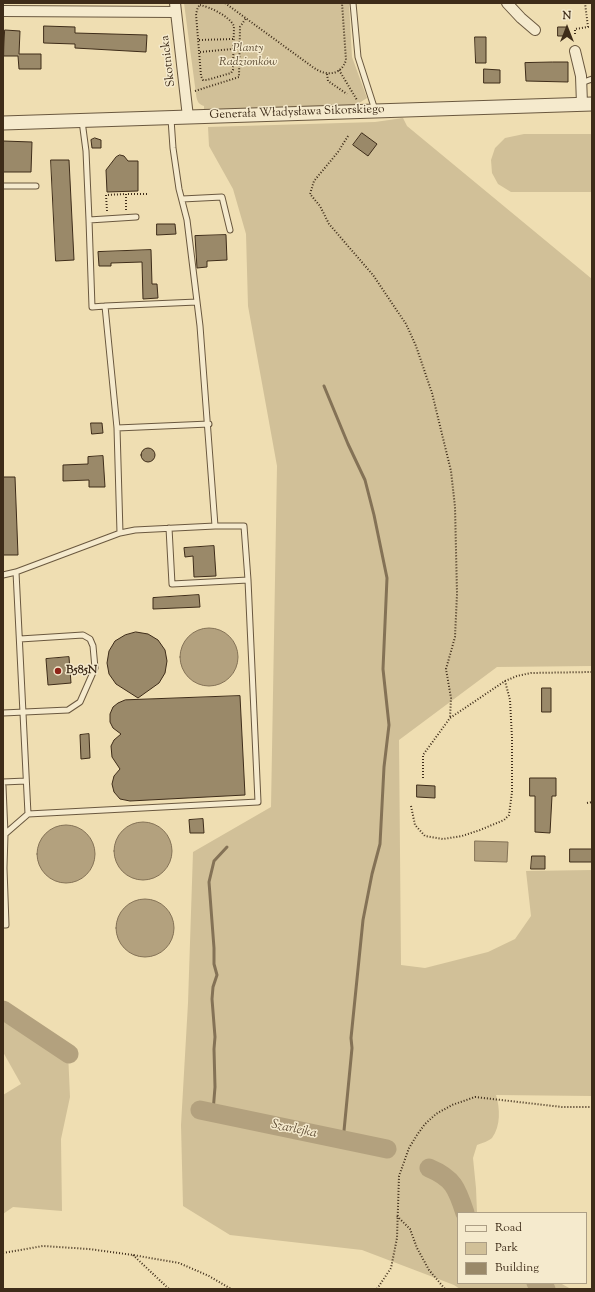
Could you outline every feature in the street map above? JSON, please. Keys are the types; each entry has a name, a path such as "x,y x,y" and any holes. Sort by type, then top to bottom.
{"street":[{"path":"507,3 535,30"},
{"path":"3,11 175,7"},
{"name":"Skotnicka","path":"175,7 188,117"},
{"path":"575,51 587,104"},
{"name":"Generała Władysława Sikorskiego","path":"3,123 587,104"}],"lane":[{"path":"353,3 358,57 375,110"},
{"path":"581,82 592,79"},
{"path":"171,118 172,148 187,220 200,326 209,424 215,526"},
{"path":"82,120 86,151 92,307 197,302"},
{"path":"3,186 36,186"},
{"path":"182,199 222,197 230,230"},
{"path":"89,220 136,217"},
{"path":"105,306 117,428 120,534"},
{"path":"117,428 209,424"},
{"path":"3,575 16,572 120,534 136,530 244,526 248,580 258,802 28,814 5,834"},
{"path":"169,528 172,584 248,580"},
{"path":"16,572 28,814"},
{"path":"3,713 68,710 80,702 95,668 93,646 90,639 83,635 20,639"},
{"path":"3,782 26,781"},
{"path":"3,786 6,925 3,925"}],"path":[{"path":"225,3 314,68 327,74 332,74 339,70 346,60 342,3"},
{"path":"575,34 575,29 588,27 585,3"},
{"path":"200,5 213,9 233,24 234,39 232,72 205,80 202,76 198,40 196,14 198,7 200,5"},
{"path":"193,91 238,77 240,27 246,18"},
{"path":"198,40 234,39"},
{"path":"234,44 240,44"},
{"path":"200,52 233,49"},
{"path":"339,70 358,101"},
{"path":"327,74 328,81 347,94"},
{"path":"348,136 338,152 314,181 310,194 320,206 329,224 373,275 406,324 416,346 432,393 451,471 455,507 457,594 455,637 446,669 451,698 450,718"},
{"path":"126,194 126,218"},
{"path":"107,218 106,195 148,194"},
{"path":"423,778 424,755 450,718 505,681 517,676 531,673 592,672"},
{"path":"411,806 415,825 425,836 443,839 462,836 480,830 504,820 509,815 512,792 512,738 510,700 505,681"},
{"path":"587,803 592,802"},
{"path":"377,1289 391,1268 397,1238 399,1176 409,1148 425,1124 436,1114 452,1105 475,1097 562,1107 592,1107"},
{"path":"397,1216 410,1229 417,1248 428,1270 445,1289"},
{"path":"3,1253 43,1246 88,1248 133,1255 180,1263 209,1276 231,1289"},
{"path":"133,1255 169,1289"}],"green space":[{"name":"Planty Radzionków","path":"184,3 349,3 352,57 367,98 356,105 204,110 204,106 199,103 196,96"},
{"path":"403,118 407,126 592,279 592,666 497,667 399,740 401,965 425,968 488,952 515,939 531,916 526,871 592,870 592,1096 496,1095 499,1111 497,1128 492,1138 477,1145 473,1158 477,1212 457,1212 457,1284 562,1284 571,1289 460,1289 454,1285 362,1250 230,1235 183,1206 181,1125 188,1003 193,852 271,807 277,466 248,306 246,234 233,189 209,146 208,127 375,122"},
{"path":"524,134 592,134 592,192 511,192 498,184 492,173 491,160 495,148 505,138"},
{"path":"3,1004 68,1052 70,1097 61,1139 62,1211 13,1207 3,1214 3,1095 21,1084 3,1052"}],"shaded area":[{"path":"203,628 215,628 230,636 238,651 238,663 230,678 215,686 203,686 188,678 180,663 180,651 188,636"},
{"path":"137,822 149,822 164,830 172,845 172,857 164,872 149,880 137,880 122,872 114,857 114,845 122,830"},
{"path":"66,825 77,827 90,838 93,843 95,854 93,865 82,878 77,881 66,883 55,881 42,870 39,865 37,854 39,843 50,830 55,827"},
{"path":"475,841 508,842 507,862 475,861"},
{"path":"145,899 161,904 169,912 174,928 169,944 161,952 145,957 129,952 121,944 116,928 121,912 129,904"}],"building":[{"path":"44,26 75,27 75,33 147,35 146,52 75,48 75,44 44,43"},
{"path":"558,27 567,27 567,36 558,36"},
{"path":"5,30 20,31 19,54 41,54 41,69 19,69 18,56 4,56"},
{"path":"475,37 486,37 486,63 476,63"},
{"path":"568,62 568,82 526,81 525,63"},
{"path":"484,69 500,70 500,83 484,83"},
{"path":"362,133 377,144 368,156 353,145"},
{"path":"95,138 101,140 101,148 92,148 91,140"},
{"path":"3,141 32,142 31,172 3,172"},
{"path":"120,155 124,156 128,161 138,161 138,191 107,192 106,170 116,157"},
{"path":"51,160 69,160 74,260 56,261"},
{"path":"157,224 175,224 176,234 157,235"},
{"path":"226,235 227,260 207,261 207,267 197,268 195,236"},
{"path":"151,250 152,284 157,284 158,298 143,299 142,262 111,263 111,266 99,266 98,252"},
{"path":"91,423 102,423 103,433 92,434"},
{"path":"148,448 153,450 155,455 153,460 148,462 143,460 141,455 143,450"},
{"path":"103,456 105,487 89,487 89,480 63,481 63,465 88,464 88,457"},
{"path":"3,477 15,477 18,555 3,555"},
{"path":"214,546 216,576 194,577 193,556 185,557 184,548"},
{"path":"199,595 200,607 153,609 153,598"},
{"path":"136,632 148,634 158,640 165,650 167,661 165,673 159,683 138,698 116,684 109,674 107,663 109,651 115,641 125,635"},
{"name":"B585N","path":"69,657 71,683 48,685 46,659"},
{"path":"542,688 551,688 551,712 542,712"},
{"path":"240,696 245,795 130,801 120,799 114,792 112,784 114,776 120,769 112,757 111,746 114,740 121,734 113,728 110,722 110,714 113,707 118,703 125,700"},
{"path":"89,734 90,758 81,759 80,735"},
{"path":"530,778 556,778 556,796 552,796 550,833 535,832 535,796 530,796"},
{"path":"417,785 435,786 435,798 417,797"},
{"path":"203,819 204,833 190,833 189,820"},
{"path":"570,849 592,849 592,862 570,862"},
{"path":"532,856 545,856 545,869 531,869"}],"waterway":[{"path":"324,386 365,480 387,578 383,669 389,725 384,767 380,844 372,874 363,920 351,1038 352,1048 343,1141"},
{"path":"213,1112 215,1087 215,1037 212,999 213,987 217,975 214,964 209,882 214,861 227,847"},
{"name":"Szarlejka","path":"3,1010 69,1054"},
{"name":"Szarlejka","path":"200,1110 387,1149"},
{"name":"Szarlejka","path":"429,1168 449,1180 456,1190 465,1212"},
{"name":"Szarlejka","path":"538,1284 546,1289"}],"place":[{"name":"B585N","path":"58,671"}]}
